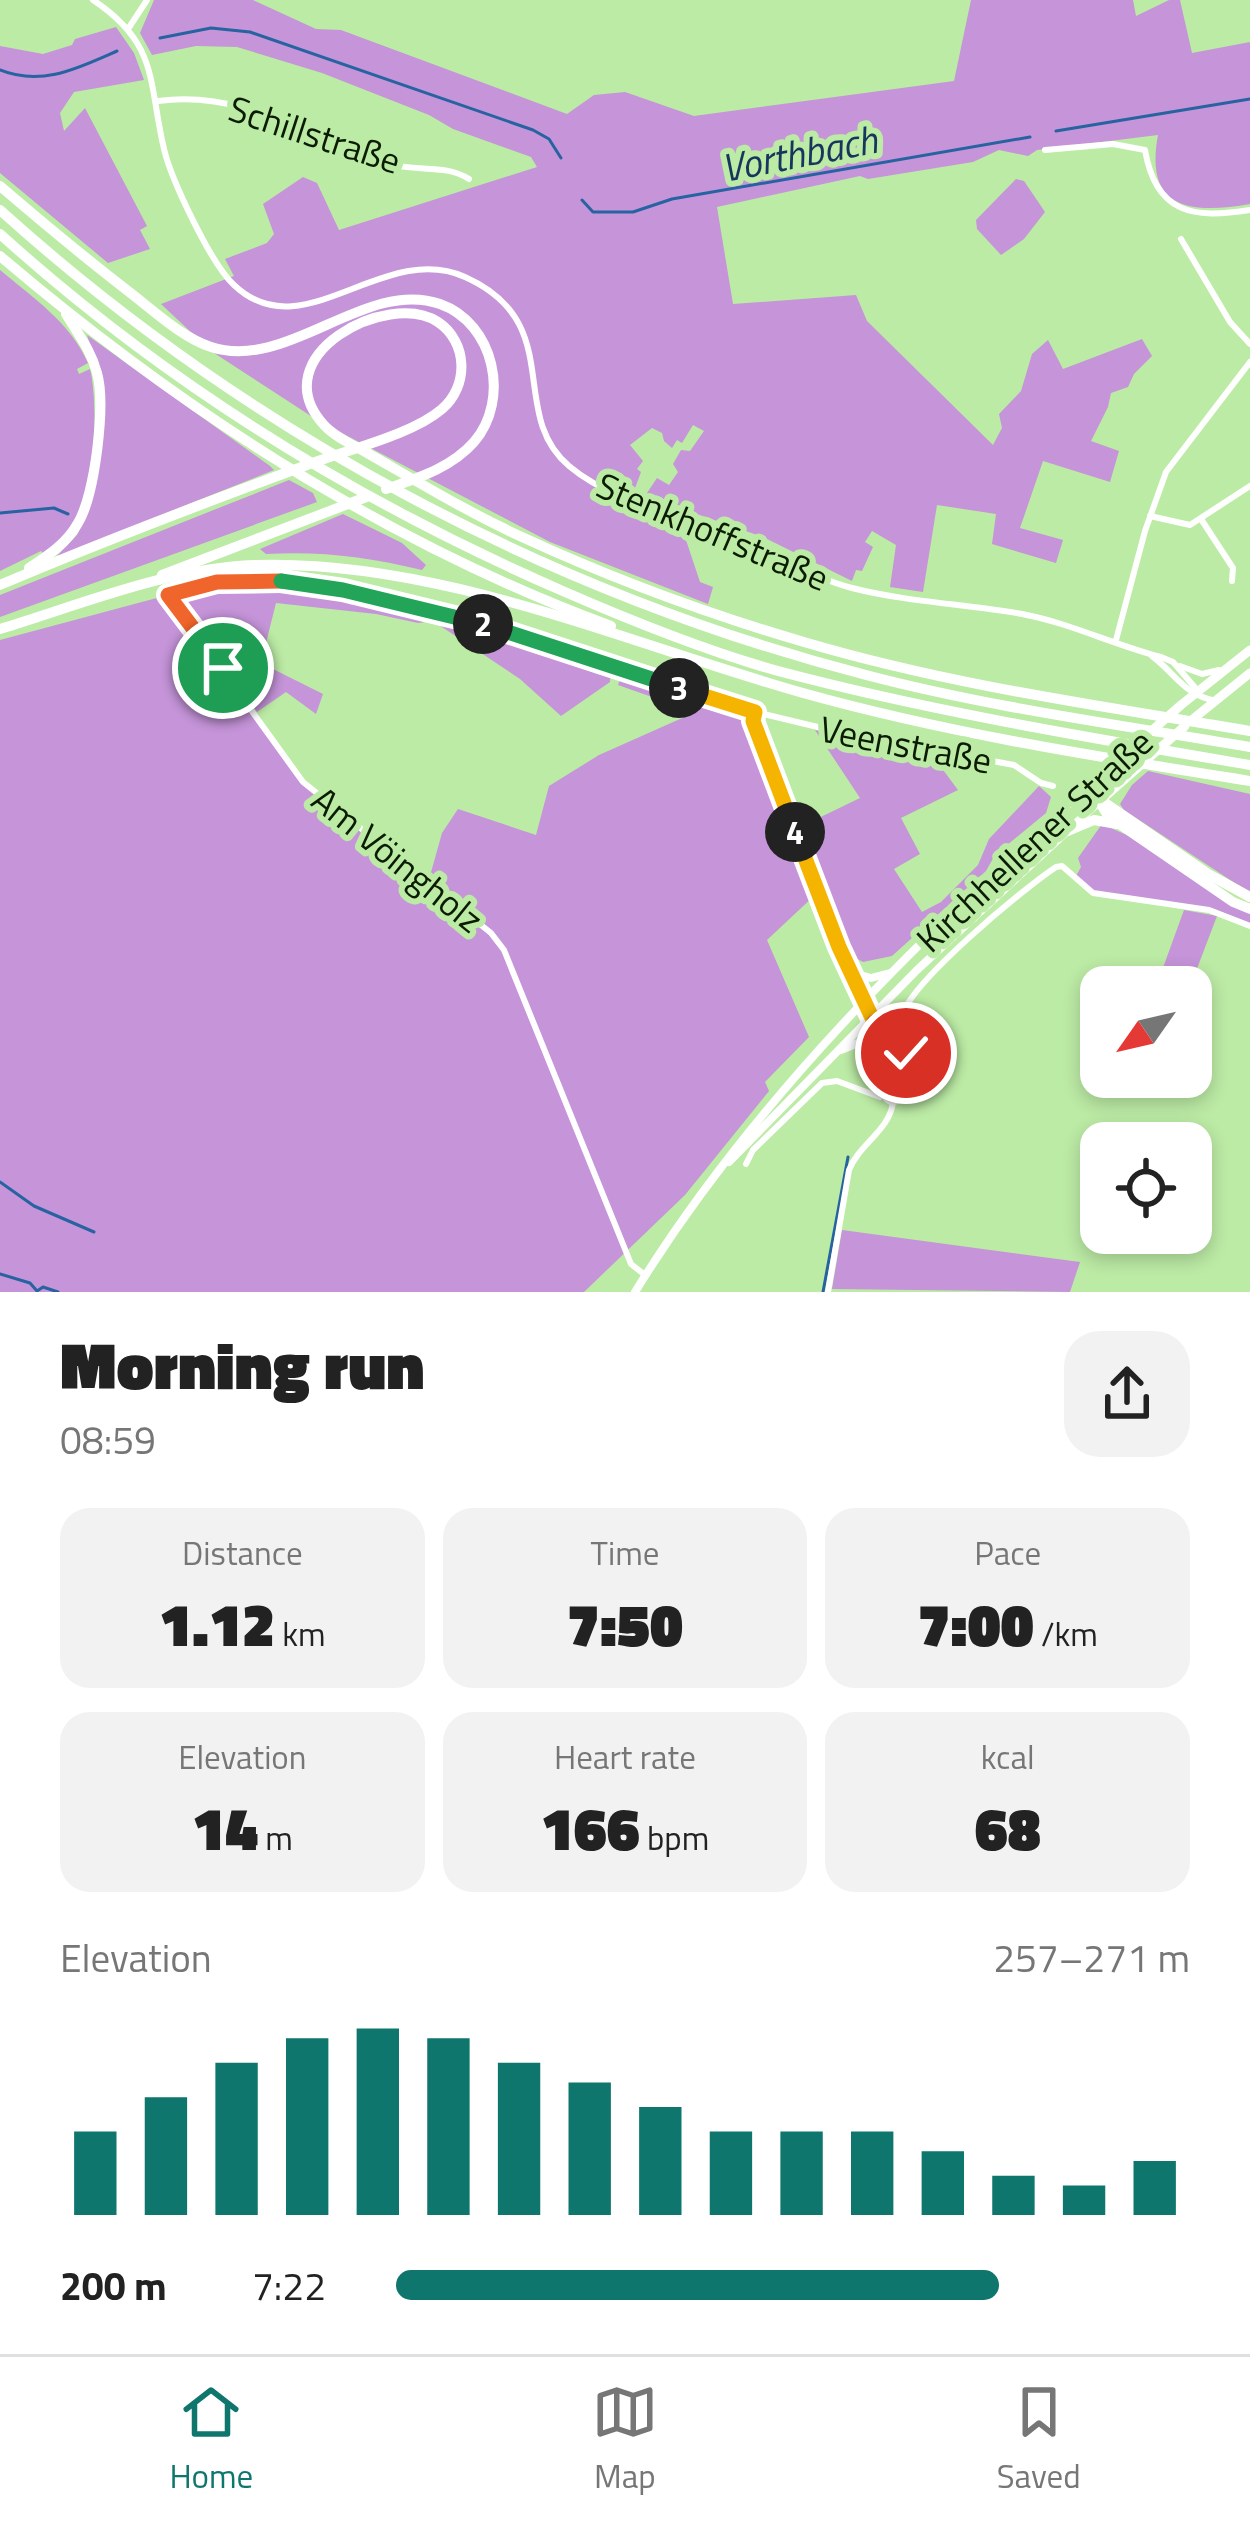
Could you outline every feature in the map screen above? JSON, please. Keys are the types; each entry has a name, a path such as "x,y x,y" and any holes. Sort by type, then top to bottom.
{"highway":[{"path":"0,186 160,316 206,345 254,351 387,304 416,299 462,316 481,337 492,365 494,394 481,433 449,463 104,598"},
{"path":"0,210 192,364 326,450 498,542 617,594 870,676 1140,728 1193,725 1250,730"},
{"path":"0,234 138,346 304,458 463,545 607,610 774,670 921,706 1250,765"},
{"path":"0,256 156,380 283,470 528,592 750,676"},
{"path":"3,584 66,540 89,496 99,379 87,345 61,308"},
{"path":"3,584 283,470 412,426 446,406 458,387 457,344 442,325 424,315 400,313 344,333 320,351 308,380 310,401 324,424 347,442 362,450 518,536 707,610 876,661 1156,715 1250,748"},
{"path":"0,629 212,568 256,565 345,571 470,593 916,722 1250,782"},
{"path":"617,594 707,610"},
{"path":"1089,786 1101,800 1250,897"},
{"path":"1101,800 1119,824 1250,909"},
{"path":"1068,831 1094,820 1119,824"}],"main road":[{"name":"Kirchhellener Straße","path":"635,1292 708,1185 779,1094 862,1005 1089,786 1250,650"},
{"name":"Kirchhellener Straße","path":"708,1185 868,1019 1101,800 1250,673"},
{"name":"Kirchhellener Straße","path":"1193,725 1197,695"},
{"path":"854,973 877,978 897,969"},
{"path":"834,1053 858,1043 876,1050"}],"street":[{"name":"Stenkhoffstraße","path":"93,0 128,29 149,65 166,159 211,254 247,296 272,306 293,307 324,300 399,270 437,269 464,276 494,294 524,330 543,429 558,455 580,475 852,588 1025,614 1173,662"},
{"path":"128,29 147,0"},
{"name":"Schillstraße","path":"158,101 184,98 245,107 392,165 455,170 469,179"},
{"path":"1045,150 1113,143 1145,150 1161,195 1195,214 1250,210"},
{"path":"1181,238 1230,322 1250,344"},
{"path":"1115,642 1166,472 1250,362"},
{"path":"1150,516 1190,525 1250,486"},
{"path":"1201,519 1233,568 1232,581"},
{"name":"Veenstraße","path":"168,595 217,582 254,580 343,590 505,630 755,712 1015,765 1053,786"},
{"name":"Am Vöingholz","path":"168,595 303,782 491,933 504,950 631,1264 645,1275"},
{"name":"Stenkhoffstraße","path":"1149,654 1179,684 1216,701"},
{"path":"1173,662 1202,674 1228,667"},
{"path":"1173,662 1197,695"},
{"path":"1179,684 1180,705"},
{"path":"755,712 753,721 893,1093 883,1126 856,1153 849,1170 828,1292"},
{"name":"Kirchhellener Straße","path":"893,1093 916,1076 901,1036 901,1020 910,1000 1016,895 1062,866 1093,893 1209,910 1250,926"},
{"path":"846,961 862,1005"},
{"path":"868,1019 889,1075"},
{"path":"746,1164 769,1135 828,1080 874,1096 893,1093"}],"shaded area":[{"path":"154,0 253,0 316,29 341,30 567,114 594,95 625,92 694,116 954,81 971,0 1133,0 1136,16 1169,0 1180,0 1192,53 1250,42 1250,204 1191,206 1165,192 1158,179 1158,135 1037,150 1028,156 999,150 973,162 868,179 860,176 717,207 733,304 856,295 867,321 993,445 1002,428 999,414 1021,391 1032,354 1048,340 1063,369 1142,339 1152,356 1128,387 1111,393 1091,441 1119,451 1110,482 1043,461 1020,528 1063,540 1056,563 992,544 996,514 937,505 923,592 890,587 896,545 872,531 865,542 873,547 852,581 763,537 645,496 657,478 669,485 678,472 673,464 681,450 690,451 704,431 693,425 682,443 677,440 672,448 652,428 630,445 643,461 634,491 614,481 609,496 681,525 700,582 713,587 708,604 550,542 317,420 211,351 161,304 234,276 225,259 267,243 274,234 263,204 303,177 317,183 339,230 537,167 531,157 453,129 429,115 322,73 237,47 196,46 152,55 140,33"},
{"path":"116,27 134,53 144,80 74,92 60,113 64,131 85,108 147,226 140,230 150,249 108,263 0,173 0,46 43,54"},
{"path":"1016,179 1024,181 1045,212 1024,239 1001,255 977,229 976,220"},
{"path":"0,270 50,312 81,349 88,363 77,369 79,374 90,369 94,424 87,486 73,524 44,554 41,551 0,571"},
{"path":"87,335 274,470 56,557 77,535 88,512 103,382"},
{"path":"289,480 313,493 317,502 0,617 0,595"},
{"path":"343,514 402,543 426,565 422,570 344,556 266,554 260,549"},
{"path":"271,583 401,606 528,640 611,667 610,682 561,716 520,679 433,621 418,623 276,603 261,663 323,694 316,714 286,692 257,712 178,600 209,585"},
{"path":"168,595 303,782 428,883 442,833 458,809 536,835 549,786 599,755 689,715 689,710 618,685 623,671 745,713 815,895 767,940 809,1037 765,1082 769,1091 685,1195 584,1292 0,1292 0,640"},
{"path":"815,730 932,755 958,790 901,818 920,854 894,869 922,912 941,902 978,865 989,839 1039,786 1051,797 1046,813 995,855 986,871 892,956 863,962 848,954 800,827 860,798"},
{"path":"1148,771 1250,794 1250,893 1124,810 1120,804"},
{"path":"1102,824 1131,837 1250,913 1250,923 1212,908 1094,891 1076,876 1081,867 1078,858"},
{"path":"1184,910 1217,916 1198,966 1164,966"},
{"path":"842,1230 1080,1262 1070,1292 832,1289"}],"waterway":[{"name":"Vorthbach","path":"160,38 211,28 250,32 533,130 549,139 561,158"},
{"name":"Vorthbach","path":"0,70 45,76 117,51"},
{"name":"Vorthbach","path":"1056,131 1250,99"},
{"name":"Vorthbach","path":"582,200 593,212 633,212 672,199 1030,137"},
{"path":"0,513 54,508 68,514"},
{"path":"823,1292 848,1157"},
{"path":"0,1182 34,1206 94,1232"},
{"path":"0,1274 30,1283 37,1291 43,1287 58,1292"}],"route":[{"path":"223,668 168,595 217,582 254,580 343,590 505,630 755,712 753,721 835,935 877,1030 893,1093 916,1076 906,1053"}]}
